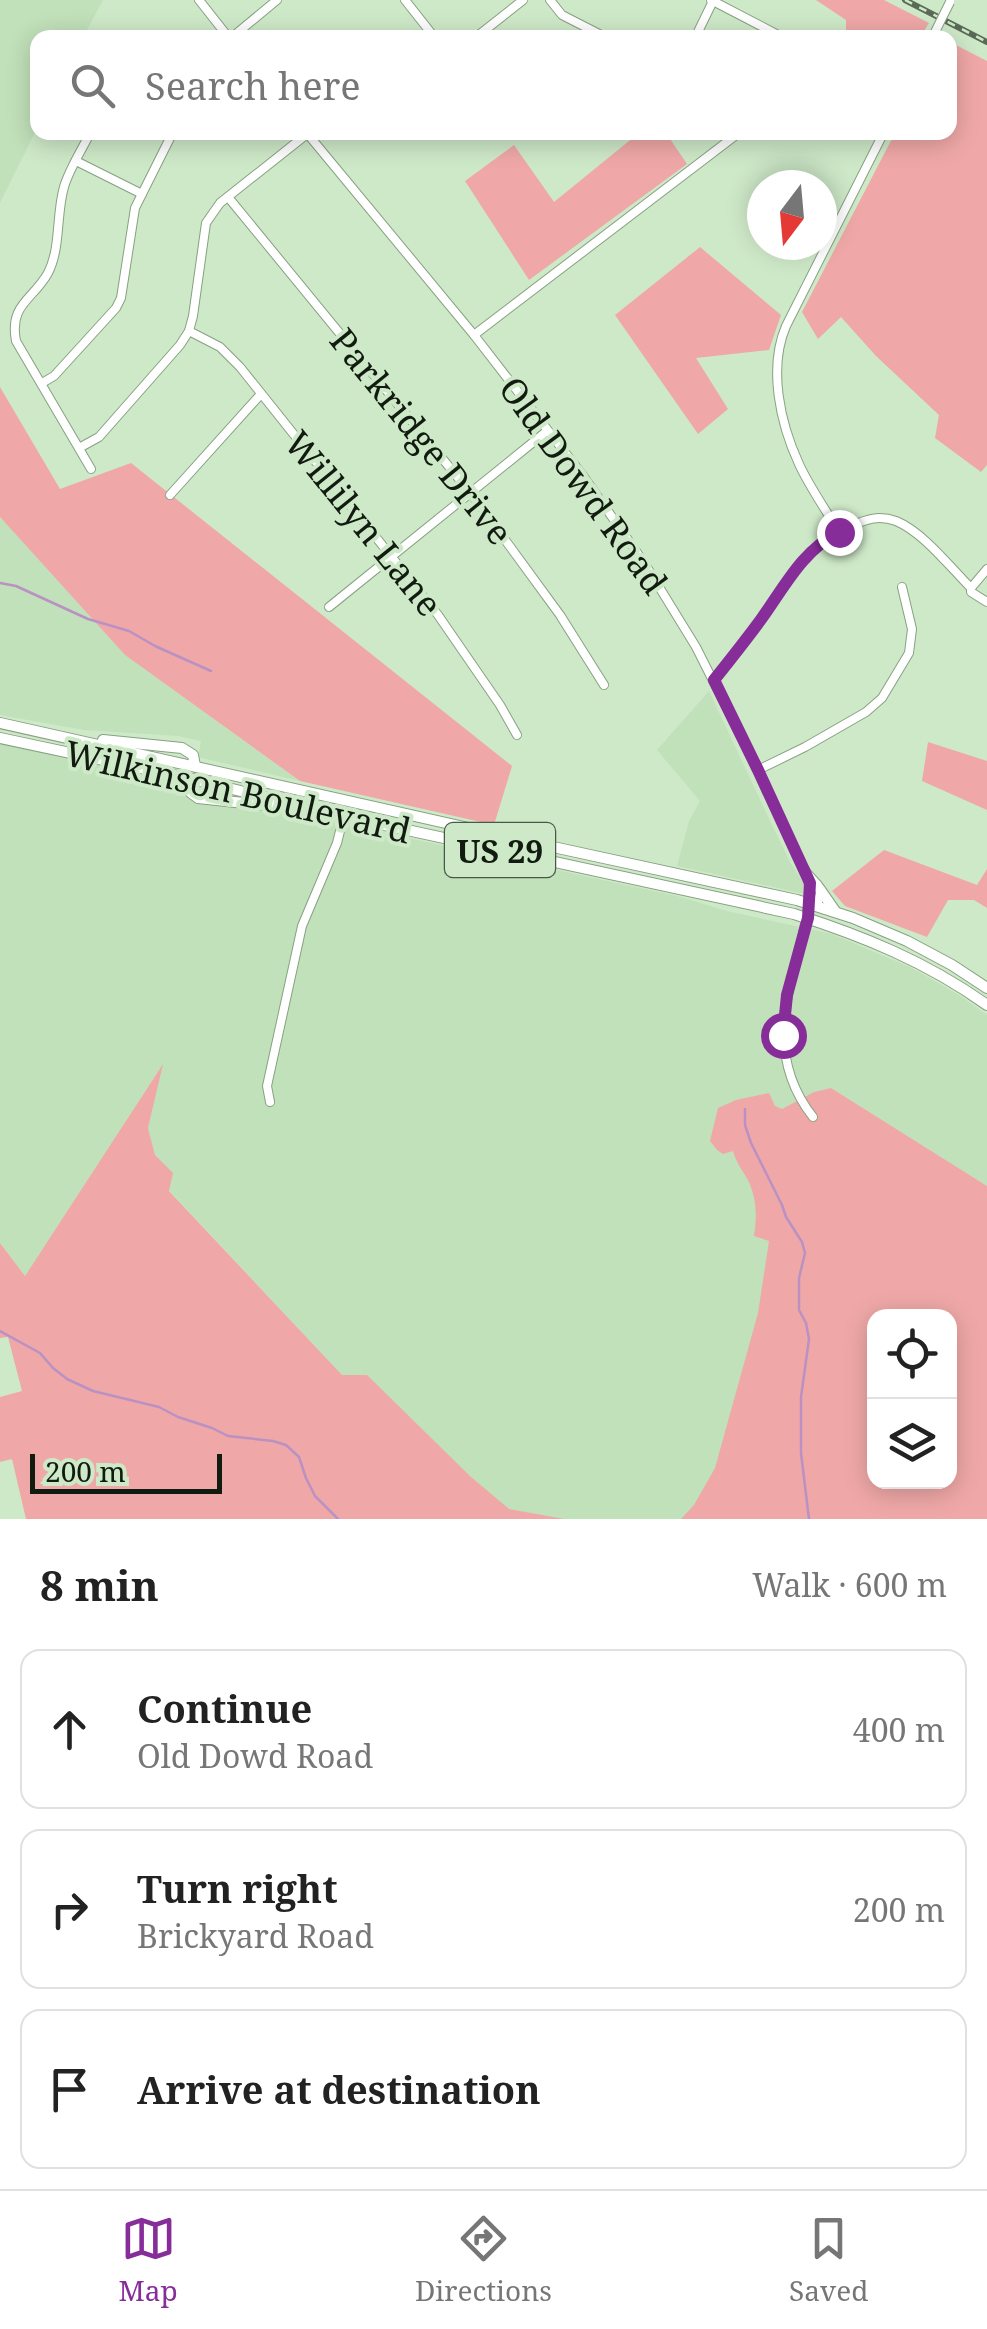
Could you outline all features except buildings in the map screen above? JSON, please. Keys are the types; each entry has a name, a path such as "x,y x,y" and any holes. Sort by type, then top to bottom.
{"main road":[{"name":"Wilkinson Boulevard","path":"0,723 55,735 182,748 193,755 195,766 813,904 919,947 987,988"},
{"name":"Wilkinson Boulevard","path":"0,738 808,918 902,953 987,1004"},
{"path":"192,779 190,792 198,798 330,813"},
{"path":"818,888 836,912"}],"street":[{"path":"199,0 223,30"},
{"path":"240,30 277,0"},
{"path":"404,0 428,30"},
{"path":"485,30 522,0"},
{"path":"550,0 562,15 592,30"},
{"path":"699,30 712,0 769,30"},
{"path":"936,30 950,1"},
{"path":"86,140 64,184 52,262 14,319 16,341 91,469"},
{"path":"42,383 54,376 116,308 121,298 133,216 169,140"},
{"path":"79,448 99,436 180,346 193,316 206,224 212,212 297,140"},
{"name":"Old Dowd Road","path":"312,140 474,335 600,498 645,564 714,680 781,824 818,888"},
{"path":"474,335 730,140"},
{"path":"839,532 800,467 790,440 779,392 778,353 786,326 880,140"},
{"path":"76,160 142,194"},
{"name":"Parkridge Drive","path":"228,197 470,493 530,572 604,685"},
{"name":"Willilyn Lane","path":"188,331 220,348 261,394 451,633 517,735"},
{"path":"170,495 261,394"},
{"path":"328,607 547,431"},
{"path":"714,680 801,562 839,532 877,517 900,523 917,534 971,592 987,602"},
{"path":"970,588 987,569"},
{"path":"758,770 877,705 909,652 912,629 902,587"},
{"path":"192,779 195,766"},
{"path":"270,1102 267,1086 302,926 344,816"},
{"name":"Old Dowd Road","path":"807,873 813,904"},
{"path":"813,1117 792,1081 783,1035 787,995 818,888"}],"shaded area":[{"path":"0,0 103,0 87,30 30,30 31,140 0,203"},
{"path":"816,0 884,0 929,23 924,30 846,30 846,20"},
{"path":"957,46 987,61 987,465 981,472 935,438 939,415 841,317 818,339 802,312 829,260 837,260 837,245 891,140 957,140"},
{"path":"630,140 671,140 687,164 529,280 465,181 514,145 554,202"},
{"path":"700,247 781,315 769,350 696,358 728,409 698,434 615,315"},
{"path":"0,387 60,489 131,463 512,766 494,825 300,781 125,655 0,517"},
{"path":"0,517 125,655 300,781 198,757 201,741 84,730 0,715"},
{"path":"709,691 790,862 806,887 805,894 677,866 689,821 700,801 657,750"},
{"path":"928,742 987,761 987,810 922,781"},
{"path":"0,744 832,934 910,967 987,1015 987,1186 831,1088 814,1092 756,1124 823,1519 349,1519 342,1375 169,1190 172,1173 155,1155 148,1128 161,1067 25,1276 0,1243"},
{"path":"884,850 977,885 987,869 987,908 974,900 948,900 927,937 845,906 832,891"},
{"path":"163,1064 148,1128 155,1155 173,1173 169,1191 342,1375 367,1375 509,1509 564,1519 26,1519 12,1459 0,1462 0,1397 22,1391 8,1337 0,1338 0,1243 25,1276"},
{"path":"831,1088 987,1186 987,1519 681,1519 694,1505 715,1468 758,1313 769,1241 754,1236 753,1194 733,1151 723,1154 710,1141 718,1108 769,1093 775,1106 782,1109 814,1092"}],"waterway":[{"path":"0,583 16,586 88,619 129,631 211,671"},
{"path":"745,1109 751,1143 805,1253 799,1278 799,1310 809,1339 801,1397 801,1453 809,1519"},
{"path":"0,1331 40,1353 67,1379 93,1391 159,1407 228,1436 286,1445 299,1457 315,1496 338,1519"}],"railway":[{"path":"905,0 987,42"}],"route":[{"path":"783,1035 787,995 808,918 810,883 714,680 801,562 839,532"}]}
